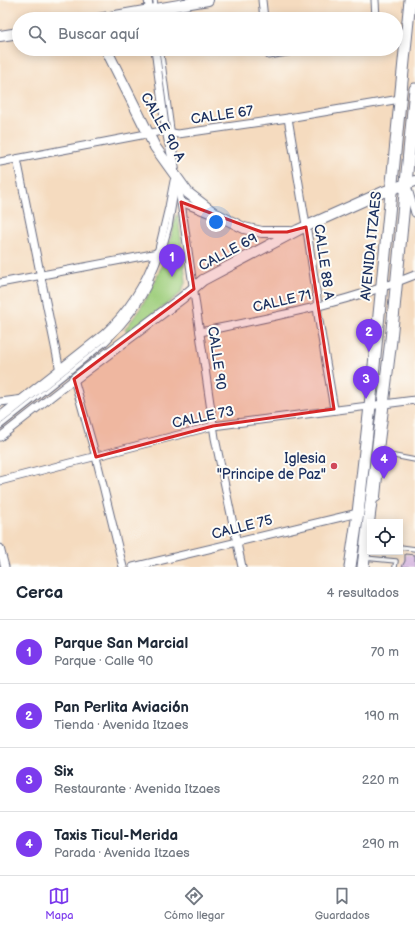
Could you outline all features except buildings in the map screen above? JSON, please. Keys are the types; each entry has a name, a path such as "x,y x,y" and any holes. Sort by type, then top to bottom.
{"main road":[{"path":"134,12 208,0"},
{"name":"AVENIDA ITZAES","path":"403,26 410,0"},
{"path":"0,36 12,33"},
{"name":"CALLE 90 A","path":"109,56 155,147 176,179 194,198 214,213 233,224 244,228 262,232 287,232 302,229"},
{"name":"AVENIDA ITZAES","path":"350,567 358,513 370,406 392,189 400,99 401,56"},
{"name":"AVENIDA ITZAES","path":"371,519 396,282 411,183 415,94"},
{"name":"CALLE 69","path":"74,380 194,289 203,280 302,229 392,189 411,183"},
{"path":"0,418 105,335 121,319 141,288 158,253"},
{"name":"AVENIDA ITZAES","path":"364,563 367,550"}],"street":[{"path":"262,0 263,12"},
{"path":"375,0 376,12"},
{"path":"156,56 166,131"},
{"name":"CALLE 67","path":"0,162 166,131 178,134 288,118 400,99"},
{"name":"CALLE 88 A","path":"288,118 302,229 317,306 334,409"},
{"name":"CALLE 90","path":"166,131 181,202 214,426 242,567"},
{"path":"17,159 60,371"},
{"path":"0,283 158,253 176,179"},
{"path":"411,183 415,213"},
{"path":"181,202 233,224"},
{"name":"CALLE 71","path":"200,332 317,306 382,287 415,274"},
{"path":"0,437 74,380 96,456 123,567"},
{"path":"0,402 24,399"},
{"name":"CALLE 73","path":"0,481 214,426 334,409 415,400"},
{"name":"CALLE 75","path":"133,567 358,513"},
{"path":"0,548 5,567"}],"lane":[{"path":"161,56 166,131"},
{"path":"0,427 106,343 134,312 147,291 164,249 170,226 176,179"},
{"path":"377,453 415,460"},
{"path":"354,540 367,542"},
{"path":"403,547 415,549"},
{"path":"364,563 396,561 395,567"}],"highlighted area":[{"path":"181,202 262,232 287,232 306,227 334,409 213,426 96,457 74,379 194,289"}],"green space":[{"path":"176,215 178,215 186,281 180,294 128,333 125,329 152,289 164,261"}],"place":[{"name":"Parque San Marcial","path":"172,277"},
{"name":"Pan Perlita Aviación","path":"369,352"},
{"name":"Six","path":"366,399"},
{"name":"Iglesia \"Principe de Paz\"","path":"334,466"},
{"name":"Taxis Ticul-Merida","path":"384,479"}]}
